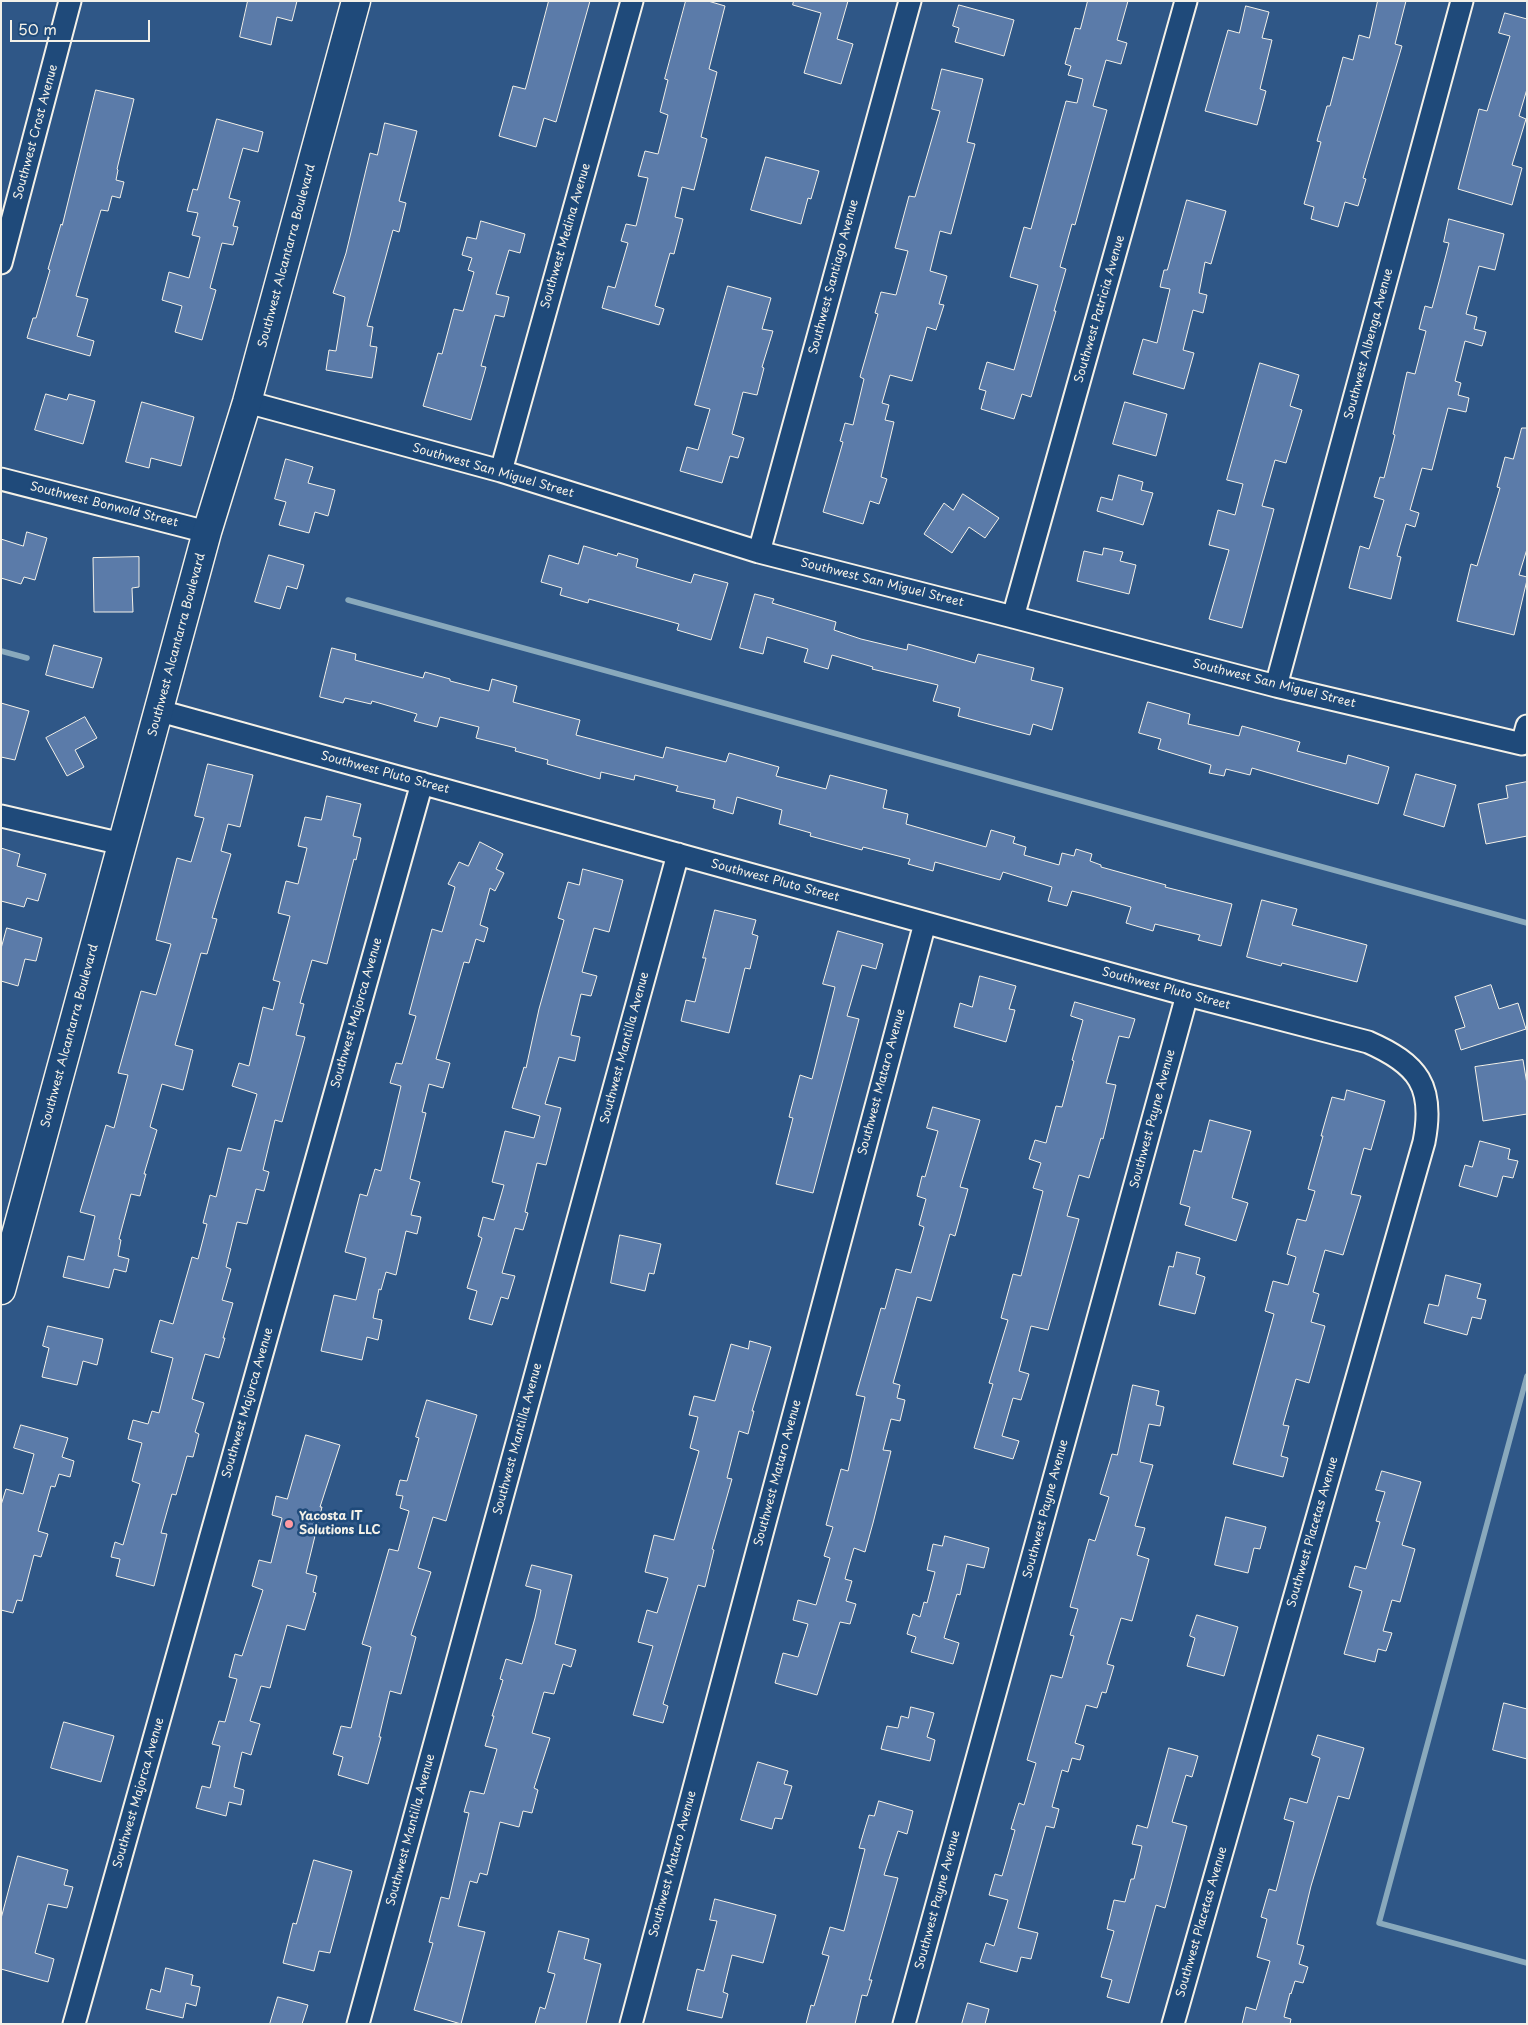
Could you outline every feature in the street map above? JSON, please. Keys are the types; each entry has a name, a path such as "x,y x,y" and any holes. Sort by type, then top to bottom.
{"street":[{"name":"Southwest Crost Avenue","path":"1,263 8,208 70,1"},
{"name":"Southwest Alcantarra Boulevard","path":"1,1290 160,711 207,532 247,402 356,1"},
{"name":"Southwest Medina Avenue","path":"501,471 632,1"},
{"name":"Southwest Santiago Avenue","path":"759,552 910,1"},
{"name":"Southwest Patricia Avenue","path":"1013,616 1186,1"},
{"name":"Southwest Albenga Avenue","path":"1276,686 1462,1"},
{"name":"Southwest San Miguel Street","path":"247,402 501,471 759,552 1013,616 1276,686 1524,735"},
{"name":"Southwest Bonwold Street","path":"1,479 207,532"},
{"name":"Southwest Pluto Street","path":"160,711 1187,995 1368,1042 1390,1052"},
{"name":"Southwest Majorca Avenue","path":"74,2024 422,783"},
{"path":"1,816 122,844"},
{"name":"Southwest Mantilla Avenue","path":"358,2024 678,854"},
{"name":"Southwest Mataro Avenue","path":"630,2024 925,922"},
{"name":"Southwest Payne Avenue","path":"904,2024 1187,995"},
{"name":"Southwest Placetas Avenue","path":"1173,2024 1424,1142 1427,1107 1423,1090 1416,1074 1406,1062 1390,1052"}],"building":[{"path":"248,1 297,1 292,21 277,17 271,45 240,37"},
{"path":"549,1 590,1 556,122 544,118 536,147 499,136 513,86 525,89"},
{"path":"686,1 708,1 725,6 709,69 717,72 701,137 707,139 694,190 682,187 675,217 683,219 674,254 670,253 655,306 664,309 659,325 602,308 608,286 615,288 628,243 621,241 626,224 636,226 648,178 638,176 645,151 658,154 668,115 660,112 668,80 665,79"},
{"path":"794,1 848,1 837,39 853,44 841,84 804,73 821,13 793,5"},
{"path":"1088,1 1128,1 1117,40 1127,43 1121,64 1106,60 1093,106 1107,110 1075,225 1072,224 1060,267 1066,269 1054,311 1056,311 1031,397 1022,394 1014,419 981,409 986,391 979,389 987,362 1014,370 1038,285 1010,277 1024,227 1031,229 1066,101 1077,103 1083,79 1068,75 1071,66 1065,64 1075,28 1080,29"},
{"path":"1378,1 1406,1 1395,44 1402,46 1363,178 1366,179 1358,206 1345,202 1338,227 1311,219 1314,207 1304,204 1321,142 1317,141 1327,106 1330,106 1343,57 1353,60 1359,35 1369,38"},
{"path":"959,5 1014,20 1004,56 955,42 959,28 953,26"},
{"path":"1246,6 1269,12 1262,38 1272,40 1260,89 1266,91 1257,125 1205,111 1228,30 1239,33"},
{"path":"1505,13 1527,19 1527,89 1519,116 1526,119 1512,165 1522,168 1512,205 1458,189 1479,109 1487,111 1510,36 1499,33"},
{"path":"942,69 983,79 967,142 975,144 951,234 940,231 930,271 947,276 939,304 944,305 936,330 927,327 912,381 890,375 882,403 889,405 885,420 894,422 881,477 887,479 879,504 870,501 863,524 823,512 843,442 840,441 845,423 853,425 864,379 860,377 878,314 875,313 881,292 896,295 908,251 895,248 909,196 915,197 940,111 932,109"},
{"path":"96,90 134,99 117,169 116,180 124,182 120,198 112,196 108,211 101,210 76,296 88,299 77,336 94,341 90,356 27,338 33,318 36,318 50,270 48,269 62,225"},
{"path":"217,119 263,132 258,152 243,148 229,198 240,201 233,226 238,227 233,245 222,243 210,288 216,290 202,340 175,332 182,306 162,300 169,272 189,278 200,237 192,235 198,213 187,211 193,189 197,190"},
{"path":"385,123 417,131 399,201 406,203 399,232 393,230 367,326 373,327 370,346 377,347 372,378 326,370 329,350 336,351 345,297 333,293 346,253 370,153 377,155"},
{"path":"766,157 819,171 811,199 808,198 801,224 751,210"},
{"path":"1187,200 1226,211 1211,264 1205,262 1199,293 1207,295 1203,313 1193,310 1183,350 1194,353 1184,389 1133,374 1143,339 1157,343 1170,289 1160,287 1164,270 1167,270"},
{"path":"1449,219 1504,234 1495,270 1479,266 1466,314 1477,317 1474,329 1486,332 1482,346 1465,341 1455,381 1461,383 1458,395 1469,398 1466,412 1448,408 1432,470 1422,468 1410,510 1419,513 1415,527 1406,524 1397,556 1401,557 1391,599 1349,588 1360,546 1369,549 1384,500 1374,497 1380,477 1384,478 1395,435 1393,434 1407,372 1415,374 1426,331 1419,329 1425,306 1432,308 1449,243 1444,242"},
{"path":"481,221 525,234 520,253 509,250 496,294 509,297 504,317 495,315 481,366 486,367 471,420 423,406 438,353 442,354 454,309 463,311 474,272 468,270 472,258 462,255 467,237 476,239"},
{"path":"728,286 771,298 762,329 773,331 762,367 764,368 757,395 743,392 732,434 744,438 738,458 730,456 722,483 680,471 687,447 698,450 710,409 695,405"},
{"path":"1260,363 1299,375 1290,406 1302,410 1286,463 1275,460 1262,506 1274,509 1242,628 1209,619 1229,550 1209,545 1218,510 1235,515 1243,484 1227,480"},
{"path":"46,394 67,400 69,394 95,401 83,444 35,430"},
{"path":"142,402 194,417 181,466 151,458 149,468 126,462"},
{"path":"1125,402 1167,414 1156,456 1113,444"},
{"path":"1522,428 1527,428 1527,549 1519,575 1527,577 1527,580 1514,635 1457,621 1471,564 1477,566 1500,488 1497,487 1505,457 1513,459"},
{"path":"286,459 313,467 308,483 335,490 328,516 315,512 309,533 279,525 286,502 275,499"},
{"path":"1119,475 1143,482 1141,490 1153,493 1143,525 1097,511 1101,497 1112,500"},
{"path":"963,494 999,518 985,538 969,527 952,553 924,534 944,503 953,510"},
{"path":"27,532 47,538 35,580 24,577 21,584 1,578 1,539 23,546"},
{"path":"584,546 617,556 618,553 638,559 636,567 691,583 694,574 728,583 711,640 677,630 679,624 589,599 588,603 560,595 562,588 541,582 549,555 578,564"},
{"path":"1104,548 1123,552 1120,561 1136,565 1129,594 1077,581 1084,551 1102,555"},
{"path":"269,555 304,565 297,589 287,586 280,609 255,602"},
{"path":"139,557 139,587 132,588 133,612 94,612 93,558"},
{"path":"755,594 774,599 772,603 836,622 834,630 861,639 907,650 908,644 975,663 978,654 1034,668 1031,680 1063,688 1052,730 1033,724 1030,735 958,716 960,708 933,701 938,685 872,669 873,667 832,655 828,669 804,662 808,649 767,637 763,654 740,648"},
{"path":"54,645 102,658 93,688 46,675"},
{"path":"332,648 356,654 355,660 423,678 425,672 450,679 450,681 489,691 492,679 517,686 513,702 580,720 576,735 663,758 666,747 726,762 729,753 779,767 776,776 826,789 830,775 887,790 883,808 908,814 906,824 986,847 991,830 1015,837 1013,843 1026,847 1024,855 1059,865 1062,853 1074,856 1076,849 1092,854 1090,861 1101,865 1101,867 1166,885 1165,887 1232,904 1221,946 1198,940 1200,935 1155,924 1153,931 1126,923 1131,907 1092,896 1072,891 1067,906 1048,901 1052,887 1003,872 1000,880 935,862 933,871 908,864 910,859 863,847 862,850 810,836 811,833 779,824 782,810 737,797 733,814 713,808 715,800 676,791 678,786 635,775 634,780 601,772 600,779 547,764 548,760 515,751 516,748 476,738 479,727 440,717 437,727 414,721 417,714 372,701 371,704 345,698 343,703 320,697"},
{"path":"1148,702 1190,714 1188,724 1239,736 1242,726 1300,742 1297,751 1346,764 1348,755 1389,767 1378,804 1252,768 1250,775 1226,769 1224,776 1209,773 1211,765 1158,749 1161,739 1139,733"},
{"path":"1,703 29,711 15,760 1,757"},
{"path":"85,717 97,738 75,750 84,767 67,776 46,738"},
{"path":"208,764 253,775 240,827 228,824 221,851 231,854 212,918 217,919 207,954 201,953 175,1045 193,1050 183,1090 162,1084 150,1127 157,1130 144,1174 146,1174 140,1196 131,1194 119,1239 121,1240 118,1256 129,1259 126,1272 114,1269 109,1288 63,1277 68,1256 84,1260 95,1216 80,1212 106,1125 114,1128 128,1075 118,1073 141,991 156,995 171,944 156,940 177,858 191,862 204,818 195,816"},
{"path":"1416,774 1456,785 1444,827 1404,815"},
{"path":"1527,782 1527,836 1486,844 1478,804 1508,798 1506,786"},
{"path":"327,796 361,804 353,836 361,838 327,964 312,960 300,1003 304,1004 296,1035 305,1037 282,1122 275,1120 263,1170 269,1172 264,1191 256,1189 247,1224 237,1222 226,1267 231,1269 222,1300 233,1303 219,1358 205,1354 192,1399 204,1403 195,1432 199,1434 193,1457 187,1456 176,1495 172,1494 161,1533 167,1534 154,1586 116,1576 120,1559 111,1557 115,1542 123,1545 140,1484 132,1481 142,1443 128,1439 133,1420 148,1424 152,1411 159,1413 173,1358 151,1352 160,1320 173,1324 192,1257 198,1259 207,1224 203,1223 210,1195 216,1197 228,1148 241,1151 257,1094 232,1086 239,1063 249,1066 263,1007 273,1010 280,982 273,980 290,916 278,913 286,881 298,884 307,848 298,846 305,817 321,820"},
{"path":"480,842 503,854 496,869 504,873 495,891 490,888 480,925 488,928 484,942 476,939 469,963 464,962 436,1059 450,1063 443,1088 429,1084 422,1112 426,1113 410,1179 420,1182 411,1215 421,1217 417,1234 406,1231 396,1275 386,1272 381,1290 379,1289 373,1318 382,1320 378,1340 367,1337 362,1360 321,1351 334,1295 356,1300 366,1258 345,1252 360,1194 367,1196 375,1169 381,1171 401,1086 390,1083 396,1063 402,1064 416,1016 409,1014 432,929 442,932 455,887 448,884 459,862 468,866"},
{"path":"1,848 20,854 17,866 46,874 38,901 27,898 24,907 1,901"},
{"path":"583,869 623,880 609,932 594,928 582,972 597,976 591,996 581,994 571,1035 580,1037 575,1061 559,1057 545,1104 561,1108 546,1165 537,1163 525,1212 528,1213 523,1230 515,1228 502,1273 515,1276 508,1299 501,1297 492,1325 469,1319 477,1291 467,1288 482,1238 478,1236 483,1217 494,1220 504,1185 492,1182 505,1131 534,1138 540,1116 512,1108 524,1067 526,1068 539,1009 564,920 558,918 568,882 579,885"},
{"path":"1262,900 1297,909 1292,925 1367,945 1357,982 1282,963 1281,966 1247,957"},
{"path":"715,910 756,920 752,934 758,936 750,969 745,968 729,1033 681,1021 686,1000 695,1002 706,958 703,958"},
{"path":"7,928 42,938 36,961 25,959 18,986 1,981 1,949"},
{"path":"838,931 883,944 876,969 862,965 847,1016 859,1019 813,1193 776,1184 793,1118 789,1117 800,1075 812,1079 835,987 823,984"},
{"path":"980,976 1016,986 1009,1009 1015,1010 1006,1042 954,1027 960,1003 972,1007"},
{"path":"1491,985 1499,1009 1518,1003 1526,1029 1461,1050 1455,1030 1465,1027 1455,997"},
{"path":"1075,1002 1135,1019 1129,1038 1119,1036 1106,1083 1116,1085 1103,1139 1101,1138 1089,1178 1079,1175 1067,1216 1079,1219 1048,1330 1031,1326 1019,1371 1029,1374 1021,1400 1013,1398 1002,1436 1019,1441 1013,1459 974,1448 993,1384 989,1383 1008,1320 1001,1318 1013,1274 1021,1276 1043,1191 1033,1188 1041,1163 1029,1159 1035,1140 1046,1143 1056,1106 1062,1107 1074,1061 1072,1060 1083,1020 1071,1016"},
{"path":"1523,1060 1527,1084 1527,1114 1483,1121 1475,1067"},
{"path":"1347,1090 1385,1101 1371,1150 1364,1148 1351,1194 1361,1196 1343,1255 1325,1250 1313,1292 1319,1294 1311,1322 1325,1326 1309,1383 1296,1379 1283,1425 1289,1426 1281,1456 1288,1458 1283,1477 1233,1464 1274,1314 1265,1311 1273,1281 1288,1285 1296,1257 1287,1254 1297,1219 1306,1221 1315,1191 1308,1189 1332,1097 1344,1100"},
{"path":"933,1107 980,1120 960,1187 968,1189 955,1236 950,1234 931,1301 917,1297 893,1383 900,1385 897,1398 905,1400 900,1421 891,1419 883,1450 891,1451 865,1552 854,1548 845,1579 852,1581 846,1601 856,1604 850,1624 840,1622 817,1695 775,1683 783,1653 798,1657 808,1624 793,1620 798,1600 816,1605 830,1558 824,1556 833,1527 826,1525 841,1469 848,1471 865,1397 856,1395 881,1308 885,1309 896,1269 911,1273 924,1227 919,1225 926,1199 917,1196 922,1176 925,1177 938,1131 927,1128"},
{"path":"1210,1120 1251,1131 1232,1198 1248,1203 1236,1241 1185,1225 1190,1207 1180,1204 1194,1150 1201,1152"},
{"path":"1480,1141 1510,1149 1508,1159 1518,1161 1513,1178 1503,1176 1497,1197 1459,1186 1465,1165 1472,1167"},
{"path":"620,1235 661,1244 654,1274 649,1273 645,1291 611,1283"},
{"path":"1177,1252 1200,1258 1196,1274 1205,1277 1195,1314 1159,1305 1169,1266 1173,1267"},
{"path":"1446,1275 1481,1284 1477,1298 1486,1300 1481,1319 1472,1317 1467,1335 1424,1323 1429,1304 1438,1306"},
{"path":"48,1326 103,1339 97,1365 83,1361 77,1385 42,1377 49,1348 43,1346"},
{"path":"750,1341 771,1347 752,1411 754,1411 748,1434 739,1431 727,1478 732,1479 712,1549 714,1550 705,1587 698,1585 663,1704 668,1706 663,1723 633,1715 653,1646 638,1642 647,1610 657,1613 668,1578 645,1572 654,1535 674,1540 699,1451 690,1448 698,1417 689,1415 694,1396 715,1401 731,1344 748,1349"},
{"path":"1133,1385 1159,1391 1156,1405 1164,1407 1160,1426 1149,1424 1140,1462 1153,1465 1135,1526 1145,1528 1137,1555 1149,1559 1132,1621 1121,1618 1107,1664 1114,1666 1106,1693 1102,1692 1097,1708 1086,1705 1075,1743 1084,1746 1080,1760 1072,1758 1068,1772 1062,1770 1052,1807 1059,1809 1054,1828 1046,1826 1018,1928 1038,1933 1031,1959 1021,1957 1017,1972 980,1962 986,1943 994,1946 1008,1900 989,1895 995,1874 1002,1876 1015,1830 1011,1829 1019,1803 1024,1805 1036,1763 1027,1760 1051,1675 1062,1678 1074,1636 1070,1635 1078,1609 1070,1607 1089,1539 1095,1541 1109,1497 1100,1494 1112,1454 1117,1455"},
{"path":"427,1400 477,1415 446,1521 433,1517 418,1568 431,1572 411,1635 416,1637 401,1694 390,1691 379,1737 381,1737 368,1784 338,1775 343,1757 333,1754 341,1726 351,1728 371,1647 362,1644 389,1549 398,1551 409,1511 400,1508 403,1496 396,1495 400,1480 407,1481 419,1438 416,1437"},
{"path":"21,1425 68,1438 62,1457 74,1461 70,1477 59,1474 55,1487 51,1486 38,1531 48,1534 41,1557 34,1555 22,1601 17,1600 13,1613 1,1610 1,1505 6,1489 23,1494 34,1454 14,1448"},
{"path":"306,1435 340,1445 320,1507 322,1507 306,1573 317,1576 313,1592 316,1593 305,1630 287,1625 270,1688 261,1686 250,1721 260,1724 251,1755 242,1752 234,1787 244,1790 241,1805 229,1802 226,1816 196,1808 202,1786 210,1788 220,1746 212,1744 219,1721 225,1722 237,1679 229,1677 235,1654 242,1656 263,1590 252,1586 259,1560 271,1563 282,1518 272,1515 276,1496 287,1499"},
{"path":"1382,1471 1421,1482 1402,1545 1415,1549 1400,1602 1392,1600 1383,1631 1392,1633 1386,1651 1378,1649 1375,1662 1344,1654 1362,1591 1349,1587 1355,1566 1366,1569 1380,1522 1376,1521 1385,1492 1376,1490"},
{"path":"1226,1517 1266,1527 1260,1549 1254,1548 1248,1573 1215,1565"},
{"path":"945,1536 989,1548 984,1568 967,1564 960,1595 957,1594 944,1638 959,1643 953,1664 911,1652 916,1637 907,1634 913,1614 920,1617 924,1602 927,1603 935,1572 927,1570 933,1544 942,1546"},
{"path":"532,1565 572,1575 555,1644 576,1650 571,1667 563,1664 554,1694 544,1692 532,1733 550,1738 534,1788 538,1790 532,1813 523,1811 519,1827 500,1822 487,1875 480,1873 477,1883 470,1881 458,1926 485,1932 461,2024 414,2010 433,1943 429,1942 441,1897 449,1899 469,1813 464,1812 470,1791 484,1794 497,1749 485,1746 503,1680 500,1679 506,1659 522,1664 535,1618 541,1590 526,1586"},
{"path":"1197,1615 1238,1627 1224,1676 1187,1666 1195,1638 1190,1636"},
{"path":"1504,1703 1527,1709 1527,1759 1493,1750"},
{"path":"911,1707 934,1713 927,1737 935,1740 930,1761 881,1749 887,1726 898,1728 901,1716 908,1718"},
{"path":"64,1722 114,1736 101,1782 51,1768"},
{"path":"1318,1735 1364,1748 1349,1799 1338,1796 1311,1886 1297,1944 1304,1946 1299,1964 1308,1967 1303,1983 1295,1981 1290,1993 1284,2017 1291,2019 1290,2024 1242,2024 1246,2007 1256,2010 1270,1961 1257,1957 1267,1919 1261,1917 1269,1889 1276,1891 1294,1822 1284,1819 1290,1798 1307,1803 1320,1758 1312,1755"},
{"path":"1169,1748 1198,1756 1192,1777 1186,1775 1172,1822 1187,1826 1165,1908 1156,1905 1129,2003 1107,1997 1112,1980 1101,1977 1114,1931 1107,1929 1114,1900 1125,1902 1131,1879 1134,1879 1142,1846 1132,1844 1137,1825 1147,1828"},
{"path":"758,1762 788,1771 784,1784 792,1786 782,1819 775,1818 772,1829 741,1820"},
{"path":"879,1801 913,1811 907,1834 898,1831 884,1875 898,1878 869,1980 872,1980 867,1996 862,1995 855,2024 806,2024 811,2005 814,2006 829,1956 822,1954 830,1927 844,1931 865,1849 859,1848 869,1815 874,1816"},
{"path":"18,1856 68,1870 64,1885 73,1887 67,1908 48,1904 35,1953 54,1959 48,1982 1,1969 1,1919"},
{"path":"314,1860 352,1871 330,1953 319,1951 314,1971 283,1963 293,1923 296,1924"},
{"path":"715,1899 776,1915 763,1963 732,1955 723,1992 728,1994 722,2018 687,2010 697,1969 704,1971 717,1921 710,1920"},
{"path":"559,1931 589,1939 584,1959 601,1964 586,2024 535,2024 540,2007 545,2009 555,1974 548,1972"},
{"path":"166,1968 193,1975 191,1985 200,1987 196,2006 186,2003 183,2018 146,2009 151,1989 160,1992"},
{"path":"278,1997 308,2005 302,2024 270,2024"},
{"path":"968,2003 989,2009 985,2024 962,2024"}],"waterway":[{"path":"348,600 1527,923"},
{"path":"1,651 27,658"},
{"path":"1527,1376 1379,1923 1527,1963"}],"place":[{"name":"Yacosta IT Solutions LLC","path":"289,1524"}]}
